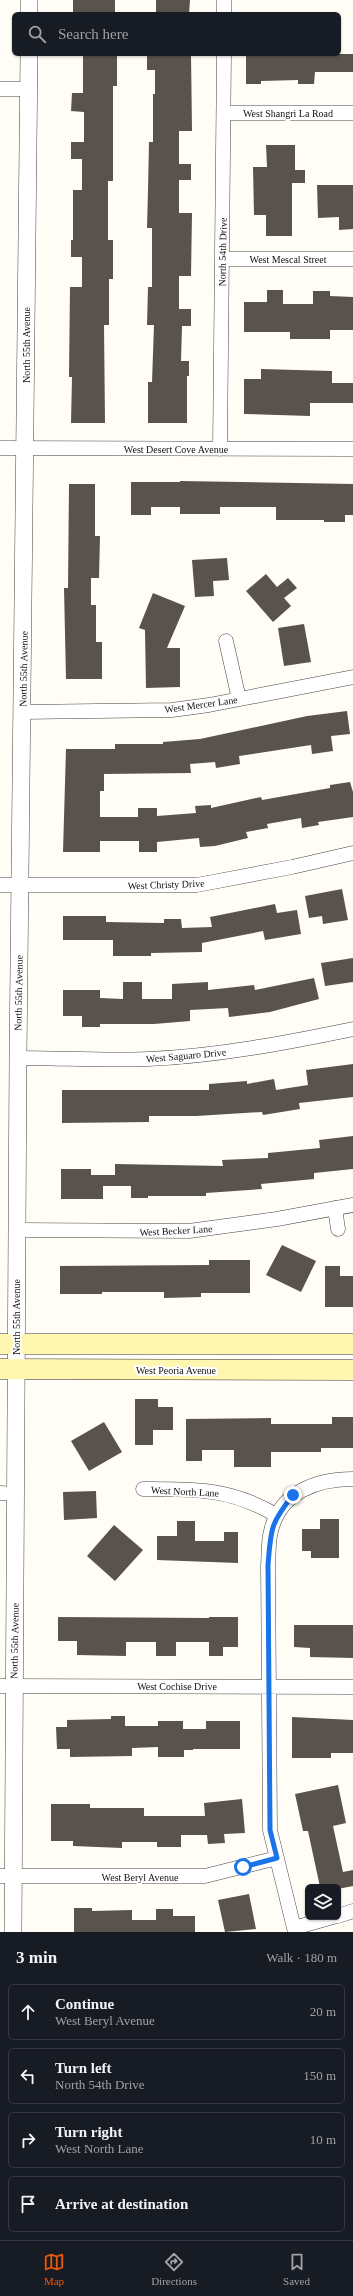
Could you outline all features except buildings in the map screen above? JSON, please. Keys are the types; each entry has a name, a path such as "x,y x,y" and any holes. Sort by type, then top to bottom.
{"main road":[{"path":"8,1344 353,1344"},
{"name":"West Peoria Avenue","path":"8,1369 353,1370"}],"street":[{"path":"29,0 29,12"},
{"path":"224,0 224,12"},
{"name":"North 55th Avenue","path":"13,1932 7,1876 8,1344 16,1230 26,448 29,56"},
{"name":"North 54th Drive","path":"220,449 224,56"},
{"path":"0,89 29,89"},
{"name":"West Shangri La Road","path":"224,113 353,113"},
{"name":"West Mescal Street","path":"222,259 353,259"},
{"name":"West Desert Cove Avenue","path":"0,448 353,449"},
{"path":"226,641 239,699"},
{"name":"West Mercer Lane","path":"22,712 172,710 353,677"},
{"name":"West Christy Drive","path":"0,885 197,885 292,867 353,853"},
{"name":"West Saguaro Drive","path":"18,1058 148,1059 208,1055 264,1047 353,1029"},
{"name":"West Becker Lane","path":"16,1230 189,1231 277,1219 353,1204"},
{"path":"335,1208 338,1229"},
{"path":"324,1920 294,1930 270,1830 268,1565 271,1532 276,1516 293,1495 312,1484 334,1479 353,1479"},
{"name":"West North Lane","path":"143,1489 209,1491 240,1497 276,1516"},
{"name":"West Cochise Drive","path":"7,1686 353,1687"},
{"name":"West Beryl Avenue","path":"7,1876 205,1876 277,1858"},
{"path":"341,1915 353,1912"}],"route":[{"path":"243,1867 277,1858 270,1830 268,1565 271,1532 276,1516 293,1495"}]}
